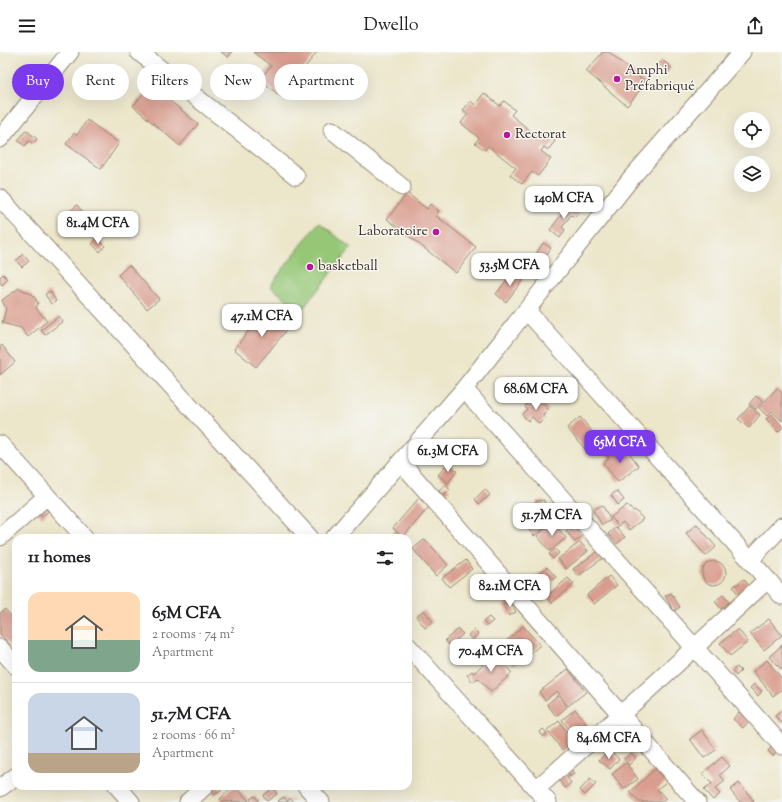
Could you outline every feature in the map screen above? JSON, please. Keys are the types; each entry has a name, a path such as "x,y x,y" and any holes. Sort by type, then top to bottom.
{"street":[{"path":"0,139 70,52"},
{"path":"139,52 296,176"},
{"path":"338,534 464,389 632,177 742,52"},
{"path":"332,130 402,187"},
{"path":"0,198 306,534"},
{"path":"527,311 782,596"},
{"path":"464,389 782,746"},
{"path":"0,444 81,534"},
{"path":"401,462 697,802"},
{"path":"0,536 47,496"},
{"path":"750,560 782,526"},
{"path":"536,789 621,715 767,580"},
{"path":"412,650 548,802"},
{"path":"0,788 12,779"},
{"path":"121,790 131,802"},
{"path":"188,802 201,790"},
{"path":"310,790 321,802"}],"green space":[{"name":"basketball","path":"319,222 351,248 301,311 270,286"}],"building":[{"path":"221,52 232,52 228,57"},
{"path":"253,52 317,52 307,64 274,64 274,91 266,84 266,72 271,66"},
{"path":"603,52 609,52 646,83 627,106 586,71"},
{"path":"662,60 671,67 666,75 657,67"},
{"path":"484,93 500,106 504,101 515,110 511,115 538,137 543,132 555,141 548,150 544,147 541,151 551,159 538,176 532,172 522,184 510,175 516,168 488,146 485,150 475,143 479,138 461,123 468,114 463,110 471,101 475,105"},
{"path":"138,100 169,100 198,124 180,146 133,106"},
{"path":"87,120 119,143 101,169 66,144 74,133 77,135"},
{"path":"26,130 37,139 33,144 29,141 25,146 18,141"},
{"path":"407,193 427,209 430,204 439,211 435,215 476,247 456,273 387,219"},
{"path":"570,203 580,210 575,217 571,215 562,227 565,230 560,238 550,230"},
{"path":"77,205 86,216 78,224 68,213"},
{"path":"97,238 105,246 100,252 92,244"},
{"path":"543,243 551,248 544,259 536,254"},
{"path":"23,254 29,261 22,267 16,261"},
{"path":"129,265 159,299 147,309 118,275"},
{"path":"513,272 523,280 506,302 496,294"},
{"path":"3,274 8,279 2,285 0,283 0,277"},
{"path":"19,288 31,294 35,298 38,303 36,308 47,321 28,337 21,328 2,323 6,309 2,300"},
{"path":"50,291 56,301 51,304 45,294"},
{"path":"267,308 289,327 256,367 234,349"},
{"path":"59,316 63,321 45,335 41,330"},
{"path":"2,345 15,362 0,375 0,347"},
{"path":"777,388 782,393 782,421 772,411 767,416 759,408"},
{"path":"756,396 763,401 756,409 749,404"},
{"path":"539,399 549,410 543,415 545,418 539,424 532,417 528,421 522,414 527,409 525,406 532,400 535,403"},
{"path":"750,406 760,415 749,428 738,419"},
{"path":"772,414 782,426 778,432 766,419"},
{"path":"580,417 603,444 590,455 567,428"},
{"path":"620,447 624,452 627,450 639,466 618,482 603,463 609,458 605,453 612,448 615,452"},
{"path":"448,463 457,471 448,483 438,475"},
{"path":"446,485 450,490 443,496 439,491"},
{"path":"485,489 490,495 479,504 475,499"},
{"path":"617,491 624,500 618,505 611,495"},
{"path":"419,498 429,507 406,534 400,534 393,528"},
{"path":"544,500 545,511 537,512 536,501"},
{"path":"42,505 48,511 42,517 36,511"},
{"path":"527,505 546,527 534,536 516,515"},
{"path":"602,505 611,520 602,525 593,510"},
{"path":"627,505 633,511 635,510 643,519 629,530 623,522 618,526 611,517"},
{"path":"561,510 570,519 562,527 553,518"},
{"path":"553,522 566,538 550,551 537,536"},
{"path":"574,524 583,535 575,542 566,531"},
{"path":"697,524 716,547 706,556 686,533"},
{"path":"616,527 625,537 617,544 608,534"},
{"path":"425,539 448,565 436,576 413,549"},
{"path":"580,542 588,551 566,569 558,559"},
{"path":"555,549 559,553 553,559 549,554"},
{"path":"598,551 603,558 578,576 573,569"},
{"path":"466,560 472,569 449,587 442,578"},
{"path":"714,561 722,565 726,573 722,581 714,585 706,581 702,573 706,565"},
{"path":"547,567 556,577 532,597 523,587"},
{"path":"609,576 617,585 594,604 587,595"},
{"path":"568,578 574,584 552,603 547,596"},
{"path":"744,579 749,586 738,594 733,587"},
{"path":"671,593 680,607 674,611 665,596"},
{"path":"723,595 729,602 721,609 715,601"},
{"path":"510,601 516,612 509,616 503,605"},
{"path":"5,609 12,617 11,646 0,634 0,613"},
{"path":"424,610 433,622 425,628 416,616"},
{"path":"489,617 493,621 487,626 483,622"},
{"path":"769,619 782,635 764,650 750,633"},
{"path":"523,626 540,645 522,661 514,652 510,655 517,662 514,665 500,650 503,648 507,652 510,649 504,643"},
{"path":"458,629 463,634 450,646 445,640"},
{"path":"738,629 748,642 730,656 720,643"},
{"path":"474,630 478,634 472,640 468,635"},
{"path":"782,645 782,670 769,657"},
{"path":"494,654 512,673 491,692 478,678 473,682 467,675 472,671 474,673"},
{"path":"767,660 782,679 782,689 773,696 753,671"},
{"path":"737,667 741,671 736,676 732,671"},
{"path":"568,669 586,692 568,706 557,691 545,700 539,692"},
{"path":"754,684 762,691 758,696 750,688"},
{"path":"558,695 567,707 556,716 547,704"},
{"path":"575,709 589,727 576,738 562,720"},
{"path":"782,710 782,724 775,716"},
{"path":"739,712 749,721 743,728 733,719"},
{"path":"559,721 574,741 562,750 547,730"},
{"path":"543,729 547,733 543,737 539,733"},
{"path":"702,730 716,750 704,758 690,739"},
{"path":"773,745 778,750 773,756 768,751"},
{"path":"609,750 619,759 610,769 599,760"},
{"path":"631,753 636,758 629,765 624,759"},
{"path":"722,757 730,766 720,775 725,781 715,789 720,794 713,800 704,790 712,784 702,774"},
{"path":"626,763 638,779 624,789 612,774"},
{"path":"571,769 574,774 569,777 566,771"},
{"path":"655,769 666,782 657,789 666,799 662,802 639,802 630,792"},
{"path":"564,773 571,783 565,788 557,778"},
{"path":"590,779 596,784 585,795 580,790"},
{"path":"739,783 754,801 753,802 740,802 730,790"},
{"path":"212,790 220,790 221,791 214,795"},
{"path":"230,790 239,790 249,801 223,802 220,799"},
{"path":"270,790 274,790 277,794 267,801 263,795"},
{"path":"255,796 259,802 252,802 250,799"},
{"path":"284,797 287,801 291,798 294,802 278,801"}],"place":[{"name":"Amphi Préfabriqué","path":"617,79"},
{"name":"Rectorat","path":"507,135"},
{"name":"Laboratoire","path":"436,232"},
{"name":"basketball","path":"310,267"}]}
